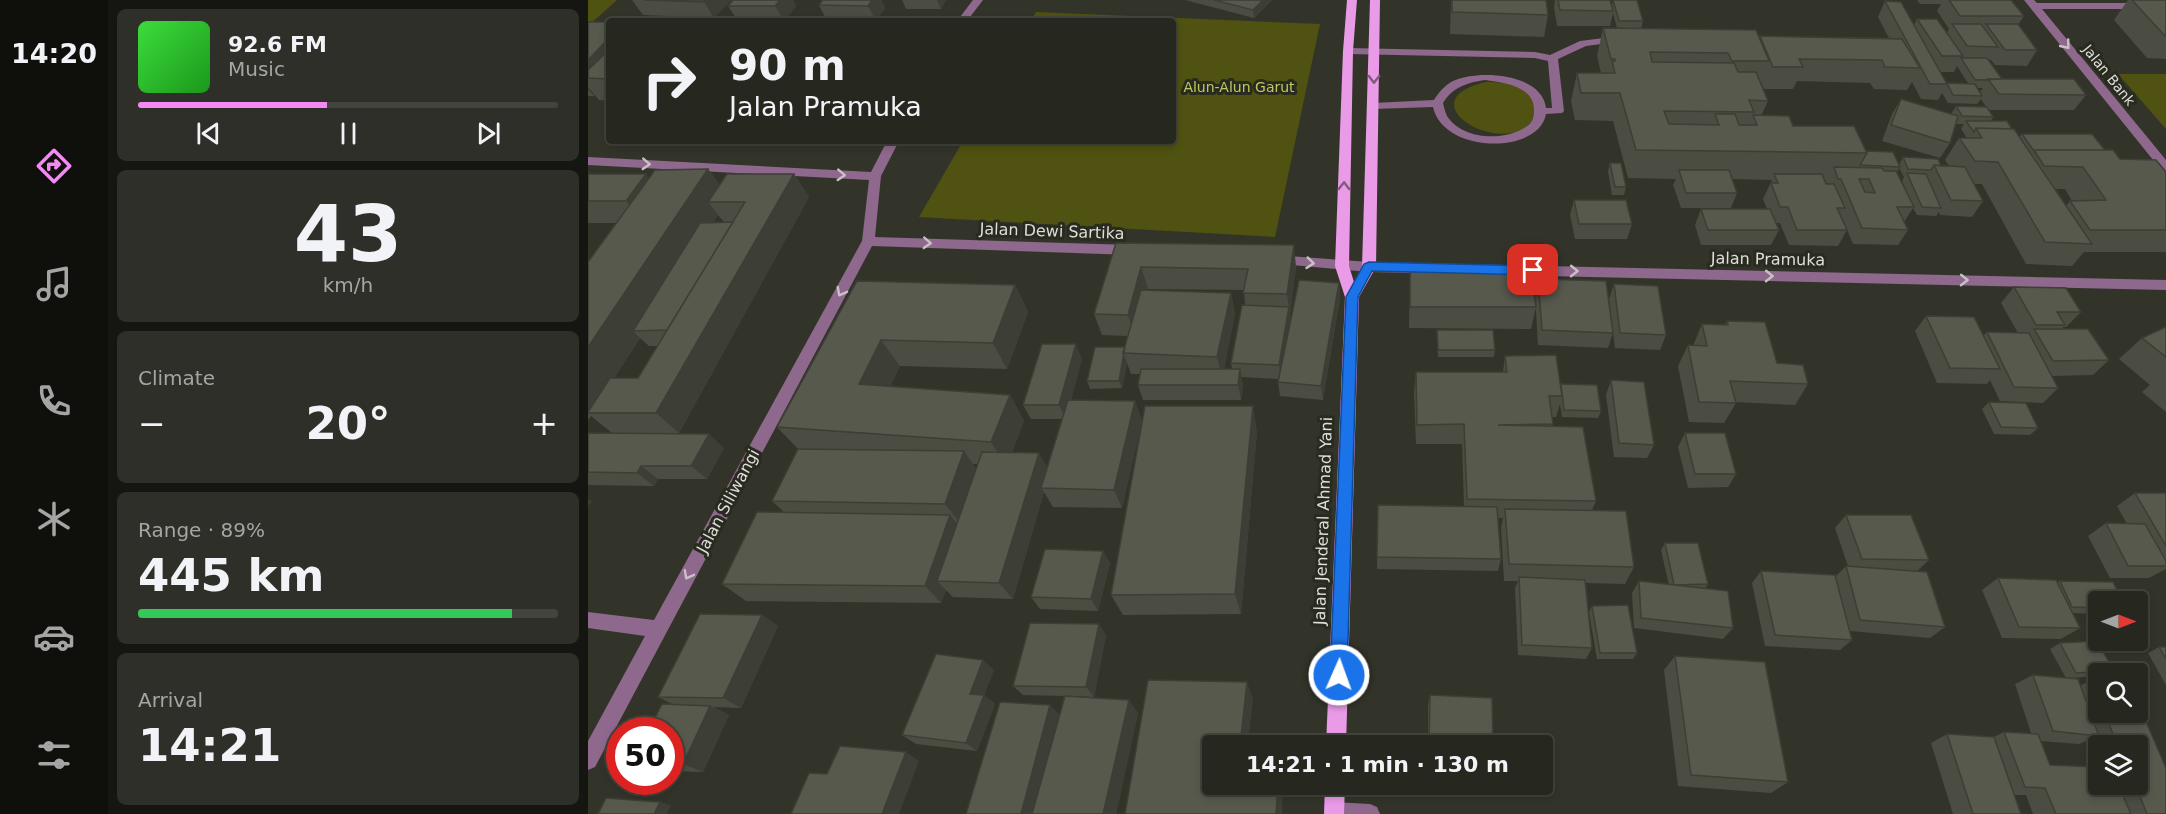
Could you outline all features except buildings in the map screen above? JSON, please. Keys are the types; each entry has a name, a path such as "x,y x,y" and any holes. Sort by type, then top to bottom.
{"main road":[{"name":"Jalan Jenderal Ahmad Yani","path":"1336,735 1352,297 1342,266 1348,51 1352,0"},
{"name":"Jalan Jenderal Ahmad Yani","path":"1352,297 1369,267 1376,0"},
{"path":"1334,813 1335,795"}],"street":[{"path":"964,18 978,0"},
{"path":"2032,3 2166,6"},
{"name":"Jalan Bank","path":"2032,3 2166,168"},
{"path":"1348,51 1535,55 1551,58 1584,43 1606,39 1630,39"},
{"path":"1540,111 1558,111 1554,61 1551,58"},
{"path":"1485,77 1509,80 1528,89 1540,103 1540,118 1529,131 1508,139 1481,140 1457,132 1442,117 1437,103 1445,89 1463,80 1485,77"},
{"path":"1373,106 1437,103"},
{"path":"868,241 875,176 892,144"},
{"path":"588,161 875,176"},
{"name":"Jalan Dewi Sartika","path":"868,241 1147,252"},
{"name":"Jalan Siliwangi","path":"588,760 868,241"},
{"path":"1259,259 1342,266"},
{"name":"Jalan Pramuka","path":"1342,266 2166,285"},
{"path":"588,620 659,629"},
{"path":"1334,813 1370,814"}],"green space":[{"path":"588,0 617,0 588,26"},
{"name":"Alun-Alun Garut","path":"1036,12 1320,24 1275,237 919,217 961,144 1176,144 1176,18 1033,18"},
{"path":"2118,74 2166,74 2166,129"},
{"path":"1486,82 1508,84 1527,93 1537,105 1531,122 1517,131 1500,134 1466,123 1456,112 1454,101 1463,91"}],"route":[{"path":"1339,675 1352,297 1369,267 1533,270"}]}
